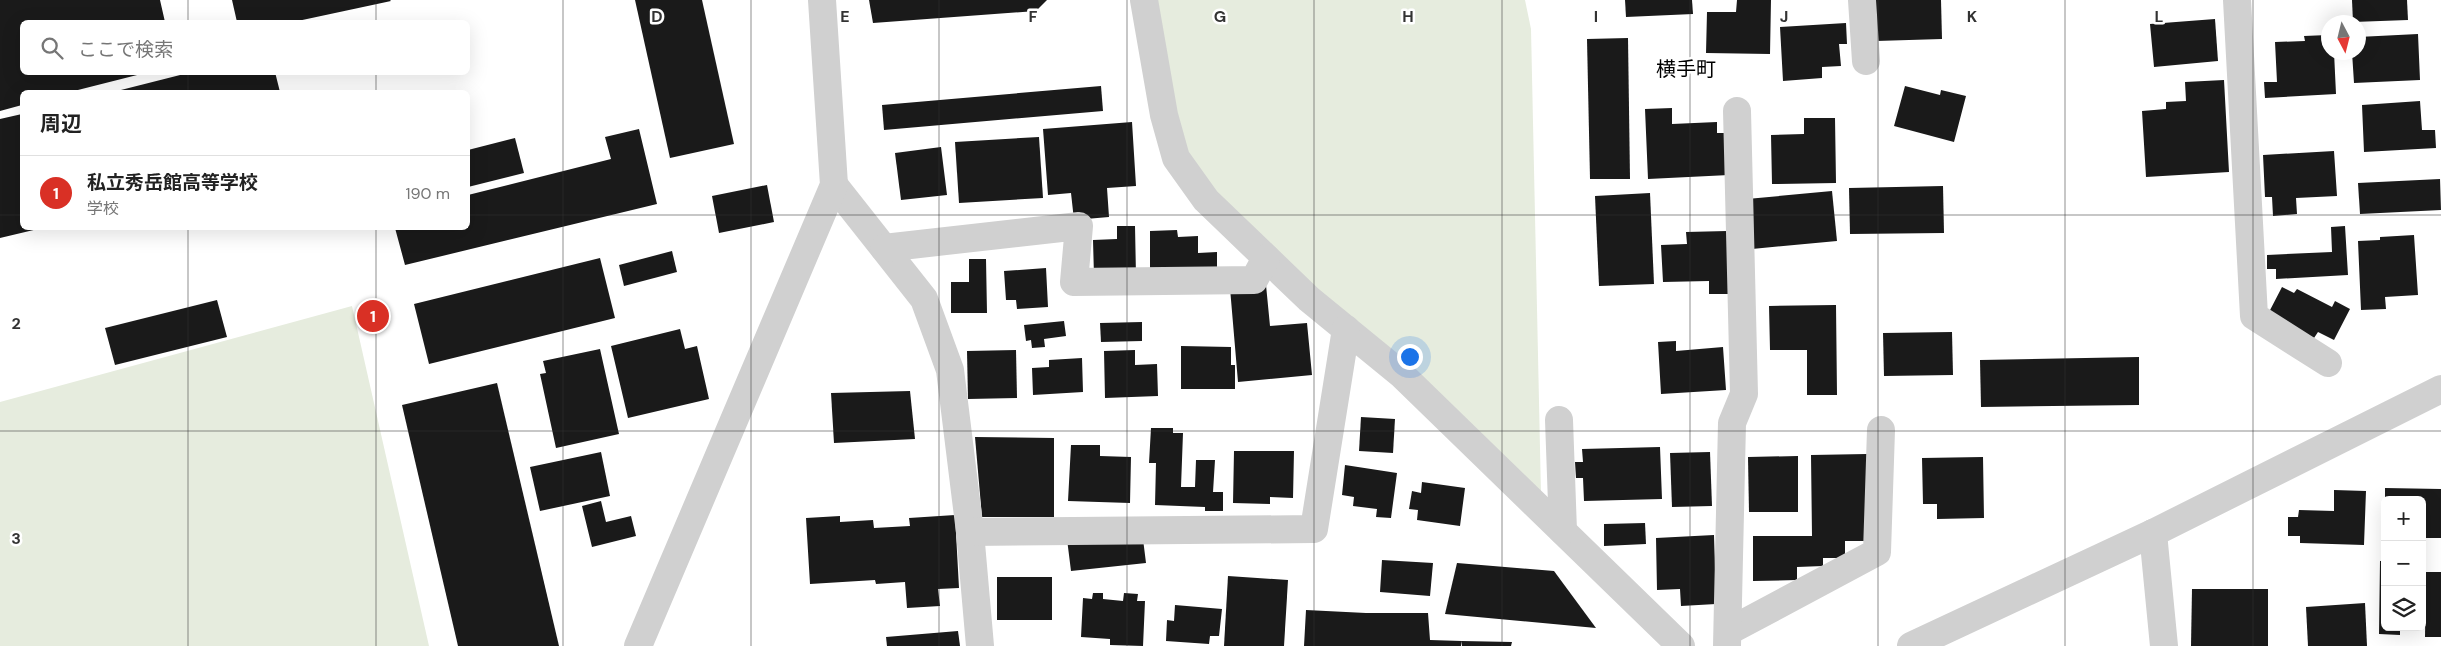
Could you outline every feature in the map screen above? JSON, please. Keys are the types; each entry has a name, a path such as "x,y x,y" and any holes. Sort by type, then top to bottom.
{"street":[{"path":"638,646 834,185 822,0"},
{"path":"1144,0 1164,115 1176,158 1206,200 1309,300 1402,374 1681,646"},
{"path":"1862,0 1866,61"},
{"path":"2237,0 2254,316 2328,363"},
{"path":"1728,638 1732,424 1744,394 1737,110"},
{"path":"834,185 924,299 950,370 970,532 980,646"},
{"path":"884,248 1078,226 1074,282 1254,280 1266,258"},
{"path":"970,532 1314,529 1346,329"},
{"path":"1911,646 2153,533 2441,389"},
{"path":"1560,420 1563,531"},
{"path":"1728,638 1877,552 1881,430"},
{"path":"2153,533 2164,646"}],"shaded area":[{"path":"1154,0 1525,0 1531,29 1541,495 1300,290 1170,137"},
{"path":"352,306 429,646 0,646 0,402"}],"building":[{"path":"0,0 160,0 165,20 20,20 20,75 137,75 78,90 20,90 20,106 0,111"},
{"path":"232,0 391,1 302,20 237,20"},
{"path":"635,0 702,0 734,144 670,158"},
{"path":"869,0 1047,0 1036,11 873,23"},
{"path":"1625,0 1692,0 1693,14 1626,17"},
{"path":"1737,0 1771,0 1770,54 1706,53 1707,12 1736,12"},
{"path":"1875,0 1941,0 1942,39 1876,41"},
{"path":"2352,0 2407,0 2408,20 2366,22 2366,15 2353,15"},
{"path":"2215,19 2218,61 2154,67 2150,24"},
{"path":"1846,23 1847,44 1839,44 1841,66 1822,67 1822,78 1783,81 1780,27"},
{"path":"2418,34 2420,80 2354,83 2353,60 2366,60 2366,37"},
{"path":"2321,35 2321,60 2334,60 2336,94 2265,98 2264,82 2277,82 2275,42 2305,41 2304,36"},
{"path":"1628,38 1630,179 1590,179 1587,39"},
{"path":"180,75 276,75 280,90 121,90"},
{"path":"2224,80 2229,172 2146,177 2142,111 2166,109 2166,102 2186,101 2185,82"},
{"path":"1101,86 1103,111 884,130 882,105"},
{"path":"1905,86 1940,95 1941,90 1966,96 1954,142 1894,126"},
{"path":"2420,101 2422,130 2435,130 2436,148 2364,152 2362,105"},
{"path":"1672,108 1672,124 1717,122 1717,133 1727,133 1729,175 1648,179 1645,109"},
{"path":"20,114 20,230 34,230 0,238 0,119"},
{"path":"1804,118 1835,118 1836,183 1772,184 1771,135 1804,134"},
{"path":"1132,122 1136,186 1107,188 1109,217 1074,220 1071,193 1048,195 1043,129"},
{"path":"639,129 657,204 405,265 396,230 470,230 470,194 611,159 605,137"},
{"path":"1039,137 1043,198 959,203 955,142"},
{"path":"515,138 524,173 470,186 470,149"},
{"path":"941,147 947,195 901,200 895,153"},
{"path":"2334,151 2337,196 2296,198 2297,214 2273,216 2272,197 2265,197 2263,155"},
{"path":"2440,179 2441,210 2360,214 2358,183"},
{"path":"767,185 774,222 719,233 712,196"},
{"path":"1943,186 1944,233 1850,234 1849,188"},
{"path":"1832,191 1837,241 1752,249 1747,199"},
{"path":"1650,193 1654,284 1599,286 1595,196"},
{"path":"1117,226 1135,226 1136,276 1094,276 1093,240 1117,239"},
{"path":"2345,226 2348,275 2276,279 2276,269 2267,269 2267,255 2332,252 2331,227"},
{"path":"1177,230 1178,237 1198,236 1198,253 1217,252 1217,278 1150,279 1150,231"},
{"path":"1727,231 1729,294 1709,294 1709,281 1663,282 1661,245 1687,244 1686,232"},
{"path":"2414,235 2418,295 2385,297 2386,309 2361,310 2358,241 2380,240 2380,237"},
{"path":"672,251 677,272 624,286 619,265"},
{"path":"600,258 615,318 429,364 414,304"},
{"path":"969,259 986,259 987,313 951,313 951,282 969,282"},
{"path":"1046,268 1048,307 1017,309 1016,300 1006,300 1004,271"},
{"path":"1266,285 1270,326 1307,323 1312,375 1238,382 1230,288"},
{"path":"2282,287 2294,293 2297,289 2332,307 2335,301 2350,309 2334,340 2318,332 2314,338 2268,314"},
{"path":"217,300 227,337 115,365 105,328"},
{"path":"1836,305 1837,395 1807,395 1807,350 1770,350 1769,306"},
{"path":"1064,321 1066,336 1044,339 1045,347 1032,348 1031,340 1026,341 1024,325"},
{"path":"1142,322 1142,341 1101,342 1100,323"},
{"path":"680,329 685,349 697,346 709,399 628,418 611,346"},
{"path":"1952,332 1953,375 1884,376 1883,333"},
{"path":"1676,341 1676,351 1723,347 1726,390 1661,394 1658,342"},
{"path":"1181,346 1231,347 1231,365 1235,365 1235,389 1181,389"},
{"path":"600,349 619,434 556,448 540,374 546,373 543,361"},
{"path":"1016,350 1017,398 968,399 967,351"},
{"path":"1135,350 1135,365 1157,364 1158,396 1105,398 1104,351"},
{"path":"2139,357 2139,405 1981,407 1980,360"},
{"path":"1082,358 1083,392 1033,395 1032,368 1049,367 1049,360"},
{"path":"497,383 559,646 458,646 402,405"},
{"path":"910,391 915,439 834,443 831,393"},
{"path":"1361,417 1395,419 1393,453 1359,451"},
{"path":"1151,428 1173,428 1173,433 1183,433 1181,487 1195,487 1196,460 1215,460 1213,492 1223,492 1223,511 1205,511 1205,507 1155,505 1156,463 1149,463"},
{"path":"975,437 1054,438 1054,517 982,517"},
{"path":"1071,445 1100,445 1100,456 1131,457 1130,503 1068,501"},
{"path":"1660,447 1662,499 1584,501 1583,478 1576,478 1575,462 1583,462 1582,449"},
{"path":"1234,451 1294,451 1293,498 1270,497 1270,504 1233,503"},
{"path":"601,452 610,496 540,511 530,467"},
{"path":"1710,452 1712,506 1672,507 1670,453"},
{"path":"1867,454 1868,541 1845,541 1845,558 1823,558 1823,566 1797,567 1797,580 1753,581 1753,536 1812,536 1811,455"},
{"path":"1798,456 1798,512 1749,512 1748,457"},
{"path":"1983,457 1984,518 1937,519 1937,504 1923,504 1922,458"},
{"path":"1345,465 1397,473 1391,518 1376,517 1377,509 1353,506 1354,497 1342,495"},
{"path":"1422,482 1465,488 1460,526 1417,520 1418,510 1409,509 1412,491 1421,493"},
{"path":"2385,488 2441,489 2441,538 2426,538 2426,496 2385,496"},
{"path":"2334,490 2366,491 2364,545 2300,543 2300,536 2288,536 2288,517 2298,517 2299,510 2334,511"},
{"path":"601,501 606,522 631,516 636,536 592,547 582,506"},
{"path":"955,515 959,588 938,589 940,606 907,608 905,582 876,584 875,580 810,584 806,518 840,516 840,522 873,520 874,528 910,526 909,518"},
{"path":"1645,523 1646,544 1604,546 1604,524"},
{"path":"1142,531 1146,563 1071,571 1067,539"},
{"path":"1714,535 1716,604 1681,606 1680,589 1657,590 1656,538"},
{"path":"1382,560 1433,563 1430,596 1380,592"},
{"path":"2381,561 2381,631 2400,631 2400,635 2379,634"},
{"path":"1457,563 1554,571 1596,628 1445,614"},
{"path":"2426,572 2441,572 2441,637 2425,637"},
{"path":"1228,576 1288,580 1284,646 1224,646"},
{"path":"997,577 1052,577 1052,620 997,620"},
{"path":"2192,589 2268,589 2268,646 2191,646"},
{"path":"1093,593 1103,593 1103,599 1123,601 1124,593 1138,594 1137,601 1145,601 1143,646 1110,645 1110,639 1081,637 1083,598 1092,599"},
{"path":"2365,603 2367,646 2308,646 2306,607"},
{"path":"1175,605 1222,609 1219,636 1210,636 1209,644 1166,641 1167,620 1174,621"},
{"path":"1306,610 1366,613 1428,613 1430,640 1462,641 1461,646 1304,646"},
{"path":"958,631 960,646 887,646 886,637"},
{"path":"1462,641 1512,642 1511,646 1462,646"}],"place":[{"name":"私立秀岳館高等学校","path":"373,316"}],"district":[{"name":"横手町","path":"1686,69"}]}
